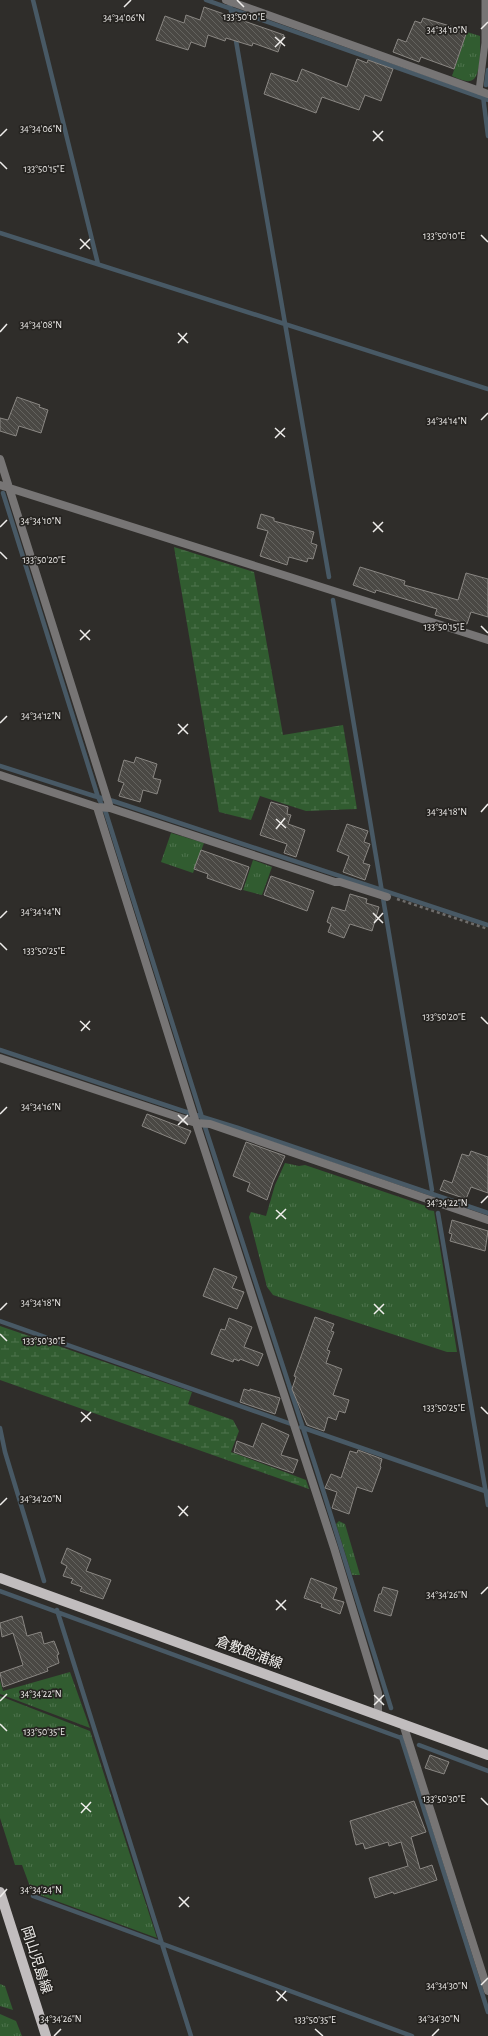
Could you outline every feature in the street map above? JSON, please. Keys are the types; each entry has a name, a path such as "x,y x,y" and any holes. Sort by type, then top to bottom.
{"main road":[{"name":"倉敷飽浦線","path":"0,1578 488,1755"},
{"name":"岡山児島線","path":"0,1892 46,2036"}],"street":[{"path":"228,1 488,94"},
{"path":"0,459 105,792 105,807 192,1110 200,1123 378,1694 378,1715"},
{"path":"0,485 488,640"},
{"path":"0,775 105,807 334,882 340,882 384,896"},
{"path":"0,1058 200,1123 488,1220"},
{"path":"404,1724 488,1991"}],"lane":[{"path":"480,91 485,43 485,0"}],"path":[{"path":"384,896 488,929"}],"green space":[{"path":"467,32 480,36 480,62 477,75 470,81 461,80 452,76"},
{"path":"174,547 254,572 283,735 343,725 357,809 306,811 260,796 251,820 219,812"},
{"path":"171,833 204,843 193,873 161,862"},
{"path":"253,860 272,867 262,895 243,890"},
{"path":"285,1163 299,1166 305,1165 426,1206 428,1210 434,1211 457,1352 447,1352 273,1295 267,1287 249,1217 251,1212 266,1216 275,1185"},
{"path":"0,1326 192,1392 188,1404 233,1420 239,1431 231,1452 306,1480 309,1489 0,1380"},
{"path":"339,1521 345,1524 360,1575 352,1575 336,1524"},
{"path":"70,1672 90,1728 0,1694 0,1680 3,1691"},
{"path":"0,1696 90,1731 157,1938 32,1892 22,1865 15,1865 0,1818"},
{"path":"0,1984 5,1986 13,2010 0,2006"},
{"path":"0,2014 16,2021 22,2036 0,2036"}],"building":[{"path":"204,7 284,35 278,52 253,43 252,46 226,38 225,41 208,35 205,47 191,42 188,50 156,40 165,16 184,23 186,15 200,20"},
{"path":"423,18 467,31 454,69 421,57 419,62 393,52 398,39 406,42 415,21 421,23"},
{"path":"357,59 367,63 368,60 393,69 381,101 365,95 359,110 322,97 316,113 264,94 271,73 297,82 302,69 347,87"},
{"path":"17,397 40,405 39,407 48,410 41,433 19,426 16,436 0,431 0,418 8,420"},
{"path":"261,514 274,518 274,521 314,532 311,543 317,545 313,559 308,558 307,562 289,557 287,565 260,556 268,531 257,528"},
{"path":"360,567 405,581 404,585 458,600 466,573 488,579 488,617 471,612 467,624 435,615 437,609 376,590 375,593 353,585"},
{"path":"136,757 157,764 153,778 161,780 157,794 143,790 140,802 119,796 124,783 118,781 124,760 134,763"},
{"path":"271,802 288,807 287,814 291,815 288,824 305,830 296,857 284,853 287,844 260,835"},
{"path":"347,824 368,831 364,842 370,844 363,863 370,865 365,880 343,872 349,856 337,851"},
{"path":"201,850 249,867 241,890 207,878 208,874 194,869"},
{"path":"271,876 314,891 307,911 264,895"},
{"path":"350,894 367,899 366,903 379,907 372,931 350,924 344,938 328,932 331,924 327,922 332,907 345,911"},
{"path":"147,1114 191,1131 185,1144 142,1126"},
{"path":"246,1142 285,1156 273,1182 267,1200 247,1191 250,1183 233,1176"},
{"path":"471,1151 488,1157 488,1193 471,1187 466,1199 440,1190 444,1180 452,1183 462,1154 469,1156"},
{"path":"452,1220 488,1231 485,1251 450,1241 452,1234 449,1233"},
{"path":"214,1268 237,1277 232,1288 244,1292 237,1309 203,1296"},
{"path":"315,1317 334,1324 331,1331 334,1332 327,1350 330,1351 326,1363 342,1369 333,1395 349,1400 345,1413 339,1411 336,1420 328,1417 324,1431 307,1425 292,1389 296,1377 294,1376"},
{"path":"229,1318 252,1327 244,1347 263,1354 258,1366 240,1359 239,1361 234,1359 233,1362 211,1354 221,1329 225,1330"},
{"path":"244,1389 250,1391 250,1389 280,1398 275,1414 240,1402"},
{"path":"262,1423 289,1435 281,1455 298,1460 293,1473 234,1452 237,1441 253,1447"},
{"path":"358,1450 382,1459 381,1467 372,1492 357,1487 349,1514 332,1508 337,1492 325,1488 331,1474 341,1478 350,1451 357,1453"},
{"path":"67,1548 91,1559 86,1571 111,1580 103,1599 80,1591 82,1587 71,1583 73,1579 63,1576 67,1566 61,1563"},
{"path":"311,1578 337,1588 333,1599 344,1602 340,1614 321,1607 322,1604 304,1598"},
{"path":"383,1587 398,1591 391,1616 374,1611 379,1594 381,1594"},
{"path":"22,1616 27,1636 41,1632 44,1644 54,1641 59,1654 57,1655 59,1663 47,1668 48,1671 3,1687 0,1673 23,1665 13,1633 2,1637 0,1623"},
{"path":"430,1755 449,1762 444,1774 425,1768"},
{"path":"414,1801 426,1832 411,1837 420,1869 432,1865 437,1880 394,1894 393,1892 375,1898 369,1878 408,1866 401,1842 389,1846 388,1842 365,1849 363,1843 356,1845 350,1821"}],"waterway":[{"path":"33,0 98,264"},
{"path":"206,0 488,100"},
{"path":"229,0 233,22"},
{"path":"235,35 329,577"},
{"path":"486,85 488,70"},
{"path":"483,96 488,136"},
{"path":"0,233 488,389"},
{"path":"3,493 98,797 106,813 206,1130 317,1471 391,1708"},
{"path":"333,600 432,1190"},
{"path":"0,766 113,801 488,925"},
{"path":"0,1050 238,1128 488,1213"},
{"path":"438,1213 488,1505"},
{"path":"0,1321 294,1425"},
{"path":"301,1427 488,1492"},
{"path":"0,1428 5,1452 44,1581"},
{"path":"0,1591 404,1739"},
{"path":"57,1610 191,2036"},
{"path":"401,1737 488,2012"},
{"path":"419,1745 488,1771"},
{"path":"33,1896 412,2036"}]}
